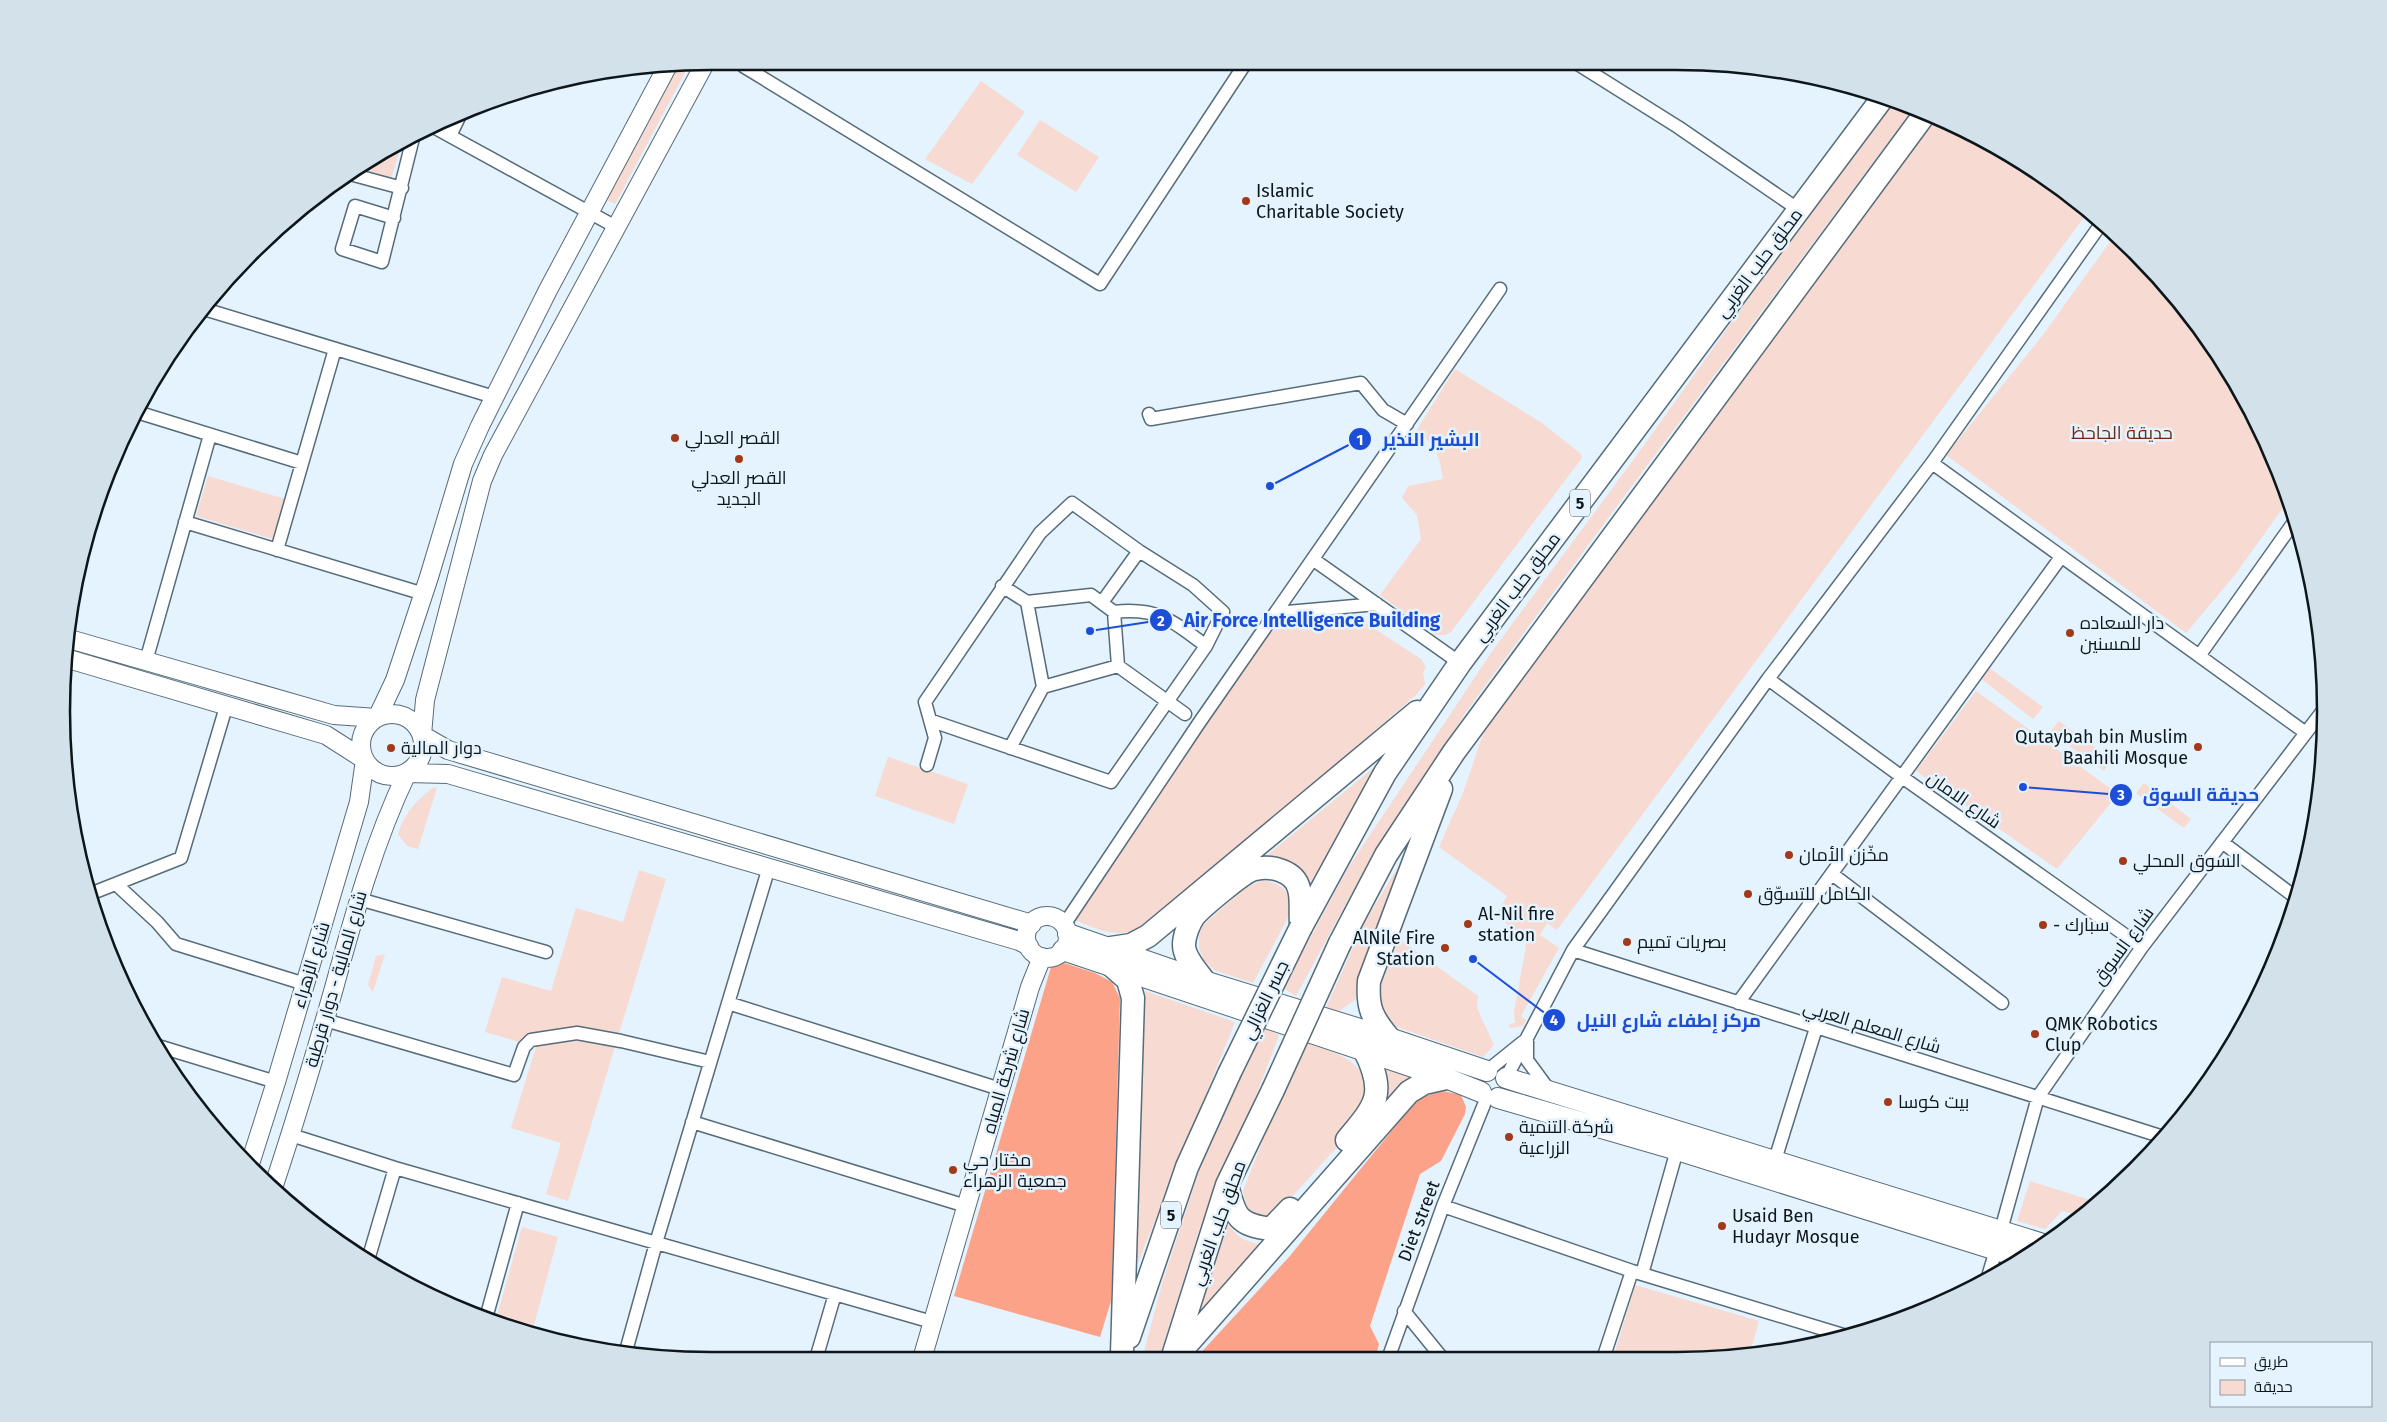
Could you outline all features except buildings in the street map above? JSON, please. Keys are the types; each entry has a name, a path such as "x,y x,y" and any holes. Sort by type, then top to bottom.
{"highway":[{"name":"محلق حلب الغربي","path":"1301,927 1384,773 1460,663 1879,103"},
{"path":"1389,1038 1373,1020 1368,999 1369,981 1454,752 1921,119"},
{"path":"1122,1352 1133,998 1128,980 1111,956 1148,936 1439,694"},
{"name":"محلق حلب الغربي","path":"1175,1352 1227,1185 1340,943 1386,855 1454,752"},
{"path":"1204,981 1188,960 1183,946 1187,931 1194,917 1239,878 1253,869 1273,868 1289,874 1299,888 1301,927"},
{"name":"جسر الغزالي","path":"1124,1352 1187,1168 1229,1074 1301,927"},
{"path":"1227,1185 1231,1203 1238,1216 1250,1226 1271,1229 1285,1216 1372,1109 1377,1095 1374,1070 1365,1051"},
{"path":"1179,1352 1409,1092 1424,1083 1446,1078"}],"main road":[{"path":"422,735 425,700 482,481 493,455 701,70"},
{"path":"665,71 548,290 494,397 463,464 424,594 395,680 377,718 364,732 361,751 365,760 371,768 388,776 407,773 448,774 1020,941 1036,952 1054,957 1065,936"},
{"path":"74,640 334,715 377,718 385,715 403,716 418,727 424,744 420,761 407,773"},
{"path":"72,660 326,735 365,760"},
{"path":"422,735 448,750 1032,924"},
{"name":"شارع الزهراء","path":"252,1158 360,802 365,760"},
{"name":"شارع المالية - دوار قرطبة","path":"275,1181 291,1135 359,899 389,811 407,773"},
{"path":"1036,952 1027,935 1032,924 1042,917 1054,918 1065,936 1111,956 1365,1051 1446,1078 1488,1096 1677,1150 2013,1255"},
{"name":"شارع شركة المياه","path":"924,1352 1030,987 1036,952"},
{"path":"1111,956 1204,981 1389,1038 1487,1071 1496,1070 1506,1078 2036,1242"},
{"path":"1487,1071 1480,1078 1479,1083 1488,1096"},
{"path":"1488,1096 1506,1092 1508,1083 1506,1078"}],"street":[{"path":"750,70 1100,284 1241,70"},
{"path":"1587,70 1678,127 1799,210"},
{"path":"450,136 456,123"},
{"path":"439,131 616,227"},
{"path":"394,218 355,206 342,249 382,262 394,218 402,188 412,144"},
{"path":"358,176 402,188"},
{"path":"1506,1078 1573,950 1768,679 1932,463 2098,228"},
{"path":"1065,936 1199,722 1314,560 1500,289"},
{"path":"210,311 494,397"},
{"path":"277,550 334,348"},
{"path":"1149,414 1151,419 1361,383 1383,410 1407,424"},
{"path":"143,414 302,463"},
{"path":"146,661 210,434"},
{"path":"1932,463 2306,733"},
{"path":"927,764 935,738 925,702 1002,586 1040,533 1072,503 1139,551 1193,585 1223,612 1206,646 1111,782 932,722"},
{"path":"185,522 424,594"},
{"path":"2199,656 2290,528"},
{"path":"1103,601 1139,551"},
{"path":"1738,1004 2061,557"},
{"path":"1314,560 1460,663"},
{"path":"1002,586 1027,602 1091,594 1103,601 1114,612 1118,666"},
{"path":"1010,748 1043,687 1027,602"},
{"path":"1276,613 1377,604"},
{"path":"1114,612 1146,611 1162,615 1178,624 1206,646"},
{"path":"1043,687 1118,666"},
{"path":"1118,666 1185,714"},
{"name":"شارع الامان","path":"1768,679 1902,777 2142,947"},
{"path":"96,892 181,858 226,707"},
{"name":"شارع السوق","path":"2001,1230 2038,1097 2142,947 2317,719"},
{"path":"2222,842 2290,893"},
{"path":"627,1347 656,1243 768,867"},
{"path":"1832,874 2002,1003"},
{"path":"117,885 157,922 176,944 305,984"},
{"path":"359,899 546,952"},
{"name":"شارع المعلم العربي","path":"1573,950 1738,1004 2157,1135"},
{"path":"728,1003 1000,1089"},
{"path":"325,1020 514,1075 524,1047 531,1040 577,1033 621,1041 710,1062"},
{"path":"1775,1160 1816,1028"},
{"path":"1487,1071 1527,1039"},
{"path":"1527,1039 1527,1060 1549,1090"},
{"path":"167,1049 276,1082"},
{"name":"Diet street","path":"1390,1352 1443,1206 1488,1096"},
{"path":"692,1122 966,1206"},
{"path":"291,1135 395,1168 932,1322"},
{"path":"1606,1352 1637,1273 1677,1150"},
{"path":"370,1253 395,1168"},
{"path":"488,1311 518,1203"},
{"path":"1443,1206 1637,1273 1833,1332"},
{"path":"1990,1269 1996,1250"},
{"path":"818,1352 835,1294"},
{"path":"1404,1311 1436,1352"}],"green space":[{"path":"676,71 686,71 615,204 606,200"},
{"path":"981,81 1025,112 972,184 925,159"},
{"path":"1890,107 1909,114 1466,712 1350,896 1296,996 1283,988 1348,868 1493,650 1637,455 1807,217"},
{"path":"1040,120 1099,157 1076,192 1017,155"},
{"path":"1933,124 1960,136 2032,178 2084,217 1557,930 1547,923 1540,935 1559,948 1521,1016 1526,1020 1523,1026 1510,1028 1509,1024 1515,1023 1514,1012 1526,947 1524,938 1496,915 1507,896 1439,847 1463,793 1483,734 1885,178"},
{"path":"399,151 389,186 358,176"},
{"name":"حديقة الجاحظ","path":"2111,241 2158,288 2185,321 2209,355 2251,427 2284,507 2234,576 2186,633 1946,455 2042,336"},
{"path":"1455,369 1542,423 1581,454 1582,458 1451,632 1445,635 1435,635 1380,595 1421,539 1417,515 1402,498 1408,486 1443,479 1435,451 1428,441 1416,431"},
{"path":"208,476 285,499 273,539 196,516"},
{"path":"1361,620 1421,659 1426,667 1423,672 1425,684 1417,694 1151,925 1130,932 1112,933 1075,920 1268,630"},
{"path":"1988,667 2043,707 2033,719 1980,678"},
{"path":"1976,691 2118,794 2057,869 1916,771"},
{"path":"2059,721 2112,760 2104,771 2050,732"},
{"path":"1388,756 1307,888 1259,862"},
{"path":"888,757 968,784 954,824 875,796"},
{"path":"2144,783 2191,819 2184,828 2136,793"},
{"path":"434,787 437,788 418,849 407,846 398,834 404,819 422,797"},
{"path":"1427,819 1355,1000 1339,1011 1326,1008 1363,925"},
{"path":"639,870 666,879 568,1201 546,1194 561,1143 511,1128 536,1047 485,1032 502,977 551,991 576,908 623,922"},
{"path":"1263,880 1284,889 1289,897 1292,910 1253,983 1214,970 1204,960 1199,948 1199,936 1202,926 1245,888"},
{"path":"1399,939 1478,996 1477,1008 1494,1045 1483,1057 1400,1028 1387,1021 1381,1013 1379,991"},
{"path":"385,954 373,992 368,985 376,956"},
{"path":"1145,991 1235,1022 1133,1275"},
{"path":"1261,1026 1279,1035 1251,1109 1200,1227 1161,1352 1144,1352 1162,1284 1200,1168"},
{"path":"1305,1042 1336,1053 1352,1063 1365,1079 1370,1090 1338,1146 1276,1214 1265,1218 1248,1211 1243,1191 1276,1107"},
{"path":"1377,1066 1418,1079 1382,1111"},
{"path":"2030,1181 2090,1200 2073,1214 2062,1211 2045,1229 2017,1221"},
{"path":"1227,1223 1241,1238 1270,1246 1195,1326"},
{"path":"522,1227 558,1237 533,1327 497,1315"},
{"path":"1635,1285 1759,1321 1751,1348 1718,1351 1615,1352"}],"shaded area":[{"path":"1058,961 1095,973 1112,982 1120,998 1111,1301 1100,1337 954,1296 1051,967"},
{"path":"1443,1091 1461,1095 1466,1107 1465,1114 1441,1161 1420,1174 1370,1326 1379,1344 1377,1352 1201,1352 1289,1257 1411,1107 1422,1097"}],"place":[{"name":"Islamic Charitable Society","path":"1246,201"},
{"name":"القصر العدلي","path":"675,438"},
{"name":"القصر العدلي الجديد","path":"739,459"},
{"name":"البشير النذير","path":"1270,486"},
{"name":"Air Force Intelligence Building","path":"1090,631"},
{"name":"دار السعاده للمسنين","path":"2070,633"},
{"name":"Qutaybah bin Muslim Baahili Mosque","path":"2198,747"},
{"name":"دوار المالية","path":"391,748"},
{"name":"حديقة السوق","path":"2023,787"},
{"name":"مخّزن الأمان","path":"1789,855"},
{"name":"السوق المحلي","path":"2123,861"},
{"name":"الكامل للتسوّق","path":"1748,894"},
{"name":"Al-Nil fire station","path":"1468,924"},
{"name":"- سبارك","path":"2043,925"},
{"name":"بصريات تميم","path":"1627,942"},
{"name":"AlNile Fire Station","path":"1445,948"},
{"name":"مركز إطفاء شارع النيل","path":"1473,959"},
{"name":"QMK Robotics Clup","path":"2035,1034"},
{"name":"بيت كوسا","path":"1888,1102"},
{"name":"شركة التنمية الزراعية","path":"1509,1137"},
{"name":"مختار حي جمعية الزهراء","path":"953,1170"},
{"name":"Usaid Ben Hudayr Mosque","path":"1722,1226"}]}
